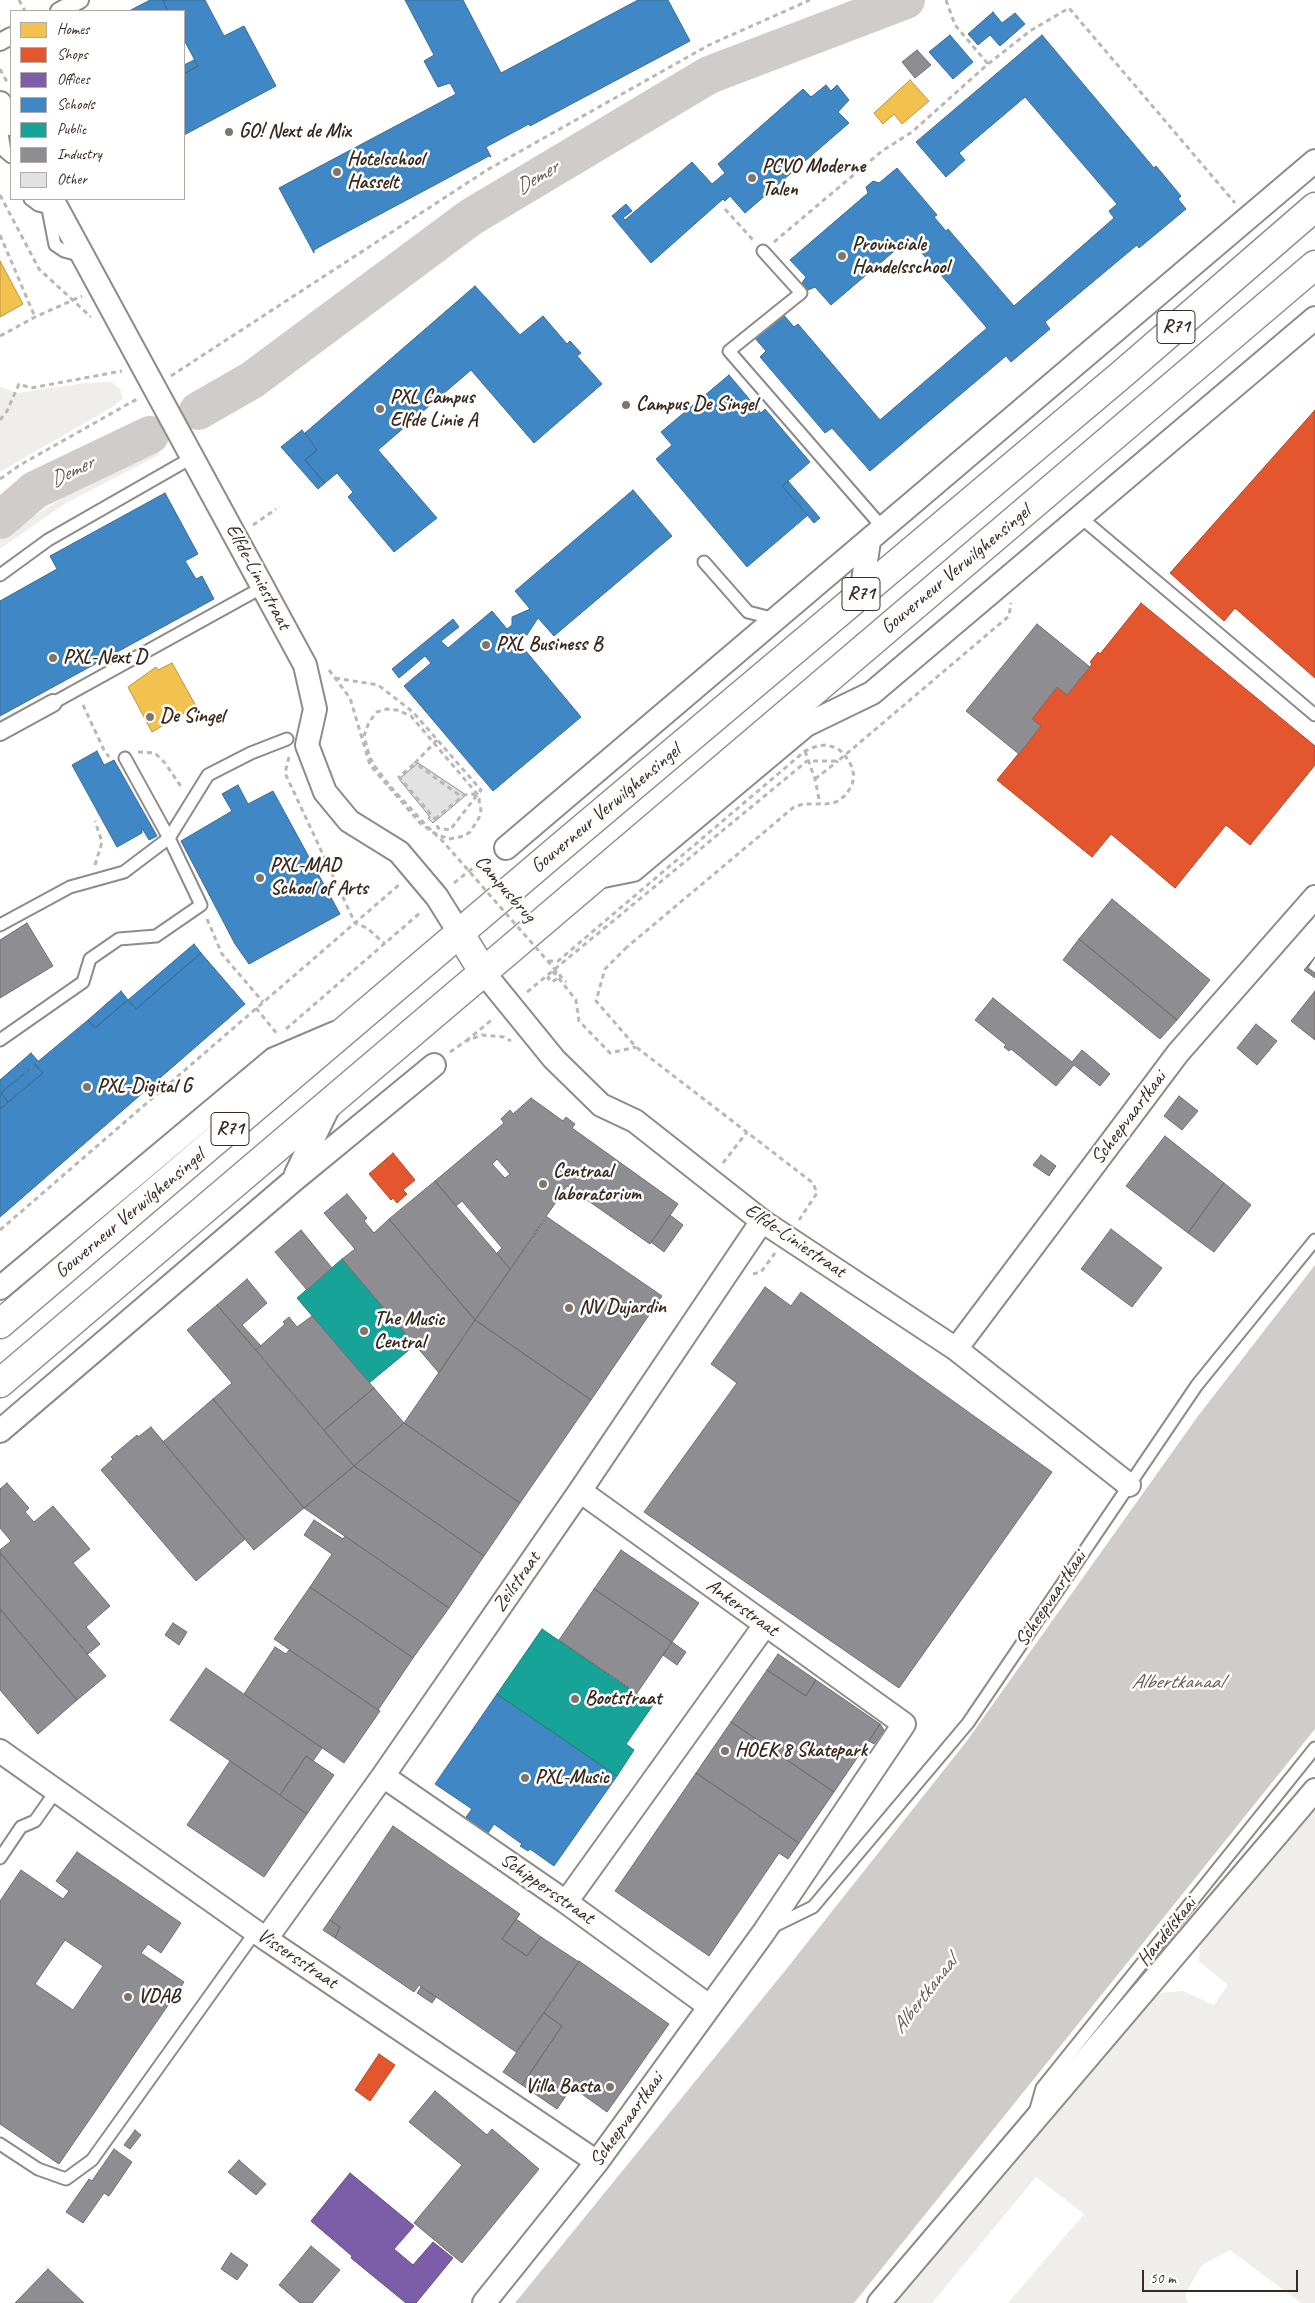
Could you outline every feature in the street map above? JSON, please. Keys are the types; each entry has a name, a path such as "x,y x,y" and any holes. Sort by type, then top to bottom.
{"highway":[{"name":"Gouverneur Verwilghensingel","path":"0,1324 12,1288 352,1026 1315,207"},
{"name":"Gouverneur Verwilghensingel","path":"0,1383 484,974 1315,265"},
{"path":"460,934 484,974"}],"street":[{"path":"61,10 80,0"},
{"name":"Gouverneur Verwilghensingel","path":"506,848 1315,162"},
{"name":"Elfde-Liniestraat","path":"51,204 100,286 142,392 193,457 305,665 315,709 307,745 324,792 349,821 399,852 437,897 460,934"},
{"name":"Gouverneur Verwilghensingel","path":"598,876 633,870 806,725 872,693 1315,318"},
{"path":"861,594 876,534"},
{"path":"0,732 53,703"},
{"name":"Scheepvaartkaai","path":"956,1349 1178,1052 1315,897"},
{"name":"Elfde-Liniestraat","path":"484,974 554,1060 601,1105 635,1121 762,1221 956,1349 1129,1485"},
{"name":"Gouverneur Verwilghensingel","path":"0,1431 294,1180 434,1065"},
{"name":"Gouverneur Verwilghensingel","path":"294,1180 331,1102"},
{"name":"Zeilstraat","path":"261,1935 383,1776 580,1491 762,1221"},
{"name":"Ankerstraat","path":"580,1491 904,1724"},
{"path":"566,1902 765,1625"},
{"name":"Scheepvaartkaai","path":"484,2303 597,2162 764,1932 904,1724"},
{"name":"Vissersstraat","path":"0,1751 261,1935 597,2162"},
{"name":"Schippersstraat","path":"383,1776 566,1902 709,2006"},
{"name":"Handelskaai","path":"880,2303 1315,1790"}],"lane":[{"path":"4,116 5,152 10,156"},
{"path":"31,200 38,205 51,204"},
{"path":"763,251 800,293 729,352 876,534"},
{"path":"0,575 48,540 193,457"},
{"path":"1079,516 1313,713"},
{"path":"704,562 748,612 775,619"},
{"path":"53,703 263,588"},
{"path":"0,925 70,887 124,872 169,838 208,775 251,753 289,744"},
{"path":"0,1040 83,982 90,959 119,940 156,936 202,904 169,838 125,758"},
{"name":"Scheepvaartkaai","path":"764,1932 813,1907 968,1723 1198,1384 1315,1240"},
{"name":"Handelskaai","path":"1032,2123 1042,2088 1315,1748"},
{"path":"0,1858 21,1827 35,1820 56,1791"},
{"path":"0,2144 38,2169 66,2179 92,2160 261,1935"}],"path":[{"path":"0,479 142,392 487,170 709,45 810,0"},
{"path":"946,0 956,25 988,64"},
{"path":"725,209 763,251 882,150 912,132 988,64 1030,31 1069,8 1237,205"},
{"path":"0,69 10,88"},
{"path":"0,195 39,268 94,320"},
{"path":"0,235 35,317"},
{"path":"0,336 100,286"},
{"path":"0,420 7,411 19,384 31,388 125,370 121,363"},
{"path":"235,536 276,509"},
{"path":"815,779 1010,616 1015,570"},
{"path":"323,662 350,698 370,765 420,823 434,834 449,839 464,836 476,826 481,810 480,800 469,794 462,796 435,819"},
{"path":"334,677 378,685 413,712 481,790 450,830 438,828 435,819 399,777 437,740"},
{"name":"Campusbrug","path":"480,800 411,716 397,710 387,709 376,712 368,722 364,736 370,758 390,786 439,837 555,971"},
{"path":"289,744 285,774 355,923 367,928 385,944 437,897 472,869"},
{"path":"548,961 558,961 805,752 816,746 836,748 844,754 851,765 854,776 852,785 846,795 836,802 803,804 794,807 627,946 605,969 596,1001 636,1047 747,1132 709,1181"},
{"path":"805,752 815,779 820,804"},
{"path":"434,1065 555,971 807,761 838,761"},
{"path":"415,763 462,796"},
{"name":"Campusbrug","path":"439,837 450,840 457,838 469,831 475,824 480,807 479,798 473,786"},
{"path":"89,882 102,842 96,821"},
{"path":"0,1230 415,870"},
{"path":"202,904 222,954 263,1002"},
{"path":"555,971 548,978 552,982 558,978"},
{"path":"555,971 558,978 576,1000 579,1021 610,1053 636,1047"},
{"path":"555,971 566,982"},
{"path":"256,1008 278,1035"},
{"path":"466,1041 482,1036 504,1037 512,1042"}],"shaded area":[{"path":"112,382 120,389 123,398 114,406 0,472 0,386 16,393 84,383"},
{"path":"156,446 159,455 66,503 0,549 0,537 95,478"},
{"path":"1315,1807 1315,2303 1301,2303 1230,2250 1202,2265 1185,2294 1188,2303 1008,2303 1084,2214 1036,2177 932,2303 894,2303 1135,2012 1160,1993 1183,1991 1214,2005 1228,1985 1199,1961 1201,1938"}],"water":[{"name":"Albertkanaal","path":"1315,1265 1315,1729 854,2303 515,2303 784,1972 966,1742 1198,1416"}],"building: Homes":[{"path":"910,80 929,101 902,124 894,114 883,124 874,113"},
{"path":"0,261 23,304 0,317"},
{"path":"172,663 196,706 152,732 128,687 156,667 158,670"}],"building: Shops":[{"path":"1315,410 1315,678 1235,608 1224,621 1170,573"},
{"path":"1141,603 1315,746 1315,765 1250,845 1226,825 1175,888 1111,834 1092,857 997,780 1041,726 1032,719 1057,687 1067,695 1092,664 1090,662 1098,652 1100,654"},
{"path":"393,1153 415,1180 403,1190 407,1194 397,1203 393,1198 391,1200 369,1174"},
{"path":"379,2054 395,2065 370,2101 355,2090"}],"building: Offices":[{"path":"350,2173 414,2226 394,2249 413,2265 433,2242 453,2258 416,2303 406,2303 351,2258 352,2256 311,2221"}],"building: Schools":[{"path":"150,0 166,0 163,1 168,10 131,10"},
{"path":"205,0 224,36 244,26 276,86 185,134 185,73 198,66 185,42 185,10 168,10 163,1"},
{"path":"405,0 463,0 501,73 638,0 668,0 690,41 530,126 529,124 486,147 491,157 489,156 330,241 314,250 314,253 279,188 456,94 450,83 438,87 424,61 434,55"},
{"path":"993,12 1002,23 1015,13 1025,24 1000,46 990,35 978,45 968,34"},
{"path":"950,35 973,62 953,79 929,52"},
{"name":"Provinciale Handelsschool","path":"1042,35 1154,168 1156,166 1181,196 1178,199 1186,209 1139,248 1137,245 1045,322 1050,329 1011,362 1006,356 870,471 832,428 825,433 760,357 766,351 754,337 782,313 794,327 798,324 880,420 987,328 921,252 923,250 912,236 831,305 815,287 808,290 802,283 806,277 790,260 868,193 866,187 873,181 879,183 897,168 937,215 934,217 946,231 948,229 1014,306 1114,218 1109,211 1117,204 1025,97 959,153 965,160 946,177 916,142"},
{"path":"194,60 198,66 185,73 185,64"},
{"name":"PCVO Moderne Talen","path":"826,85 831,91 837,85 849,100 838,112 849,123 745,213 730,196 725,201 723,199 651,263 612,216 626,204 632,211 623,218 625,220 692,162 712,184 725,173 718,164 803,89 811,97"},
{"name":"PXL Campus Elfde Linie A","path":"475,286 520,335 543,316 567,344 570,341 581,353 577,356 602,384 534,443 471,370 378,450 437,518 394,552 348,497 353,492 337,473 325,483 305,460 317,450 305,433"},
{"path":"729,375 761,413 765,409 810,462 782,486 808,515 747,567 656,459 672,445 661,432"},
{"path":"302,430 317,450 305,460 325,483 318,489 281,447"},
{"path":"788,481 820,518 814,523 782,486"},
{"name":"PXL Business B","path":"633,490 672,536 554,636 538,618 527,635 520,634 515,638 581,717 493,791 404,686 431,663 425,656 399,678 392,669 453,619 459,627 441,641 448,648 492,611 507,629 512,625 512,617 530,609 515,591"},
{"name":"PXL-Next D","path":"165,493 198,554 185,561 196,579 202,576 214,599 0,716 0,601 57,569 50,556"},
{"path":"97,751 104,765 114,760 157,836 149,840 142,828 142,833 117,847 72,765"},
{"name":"PXL-MAD School of Arts","path":"238,785 248,804 273,791 340,914 249,964 235,944 181,841 232,811 222,794"},
{"path":"194,944 201,953 136,1009 128,1000"},
{"name":"PXL-Digital G","path":"201,953 245,1004 0,1217 0,1109 43,1073 35,1064 88,1020 95,1028 128,1000 136,1009"},
{"path":"121,991 128,1000 95,1028 88,1020"},
{"path":"31,1053 39,1062 1,1093 8,1102 0,1109 0,1080"},
{"path":"35,1064 43,1073 8,1102 1,1093"},
{"path":"497,1694 617,1776 554,1866 530,1849 528,1851 520,1846 522,1844 494,1824 488,1833 466,1817 472,1809 435,1784"}],"building: Public":[{"name":"The Music Central","path":"342,1259 415,1345 369,1383 297,1298"},
{"name":"Bootstraat","path":"542,1629 653,1705 626,1744 634,1750 617,1776 497,1694"}],"building: Industry":[{"path":"917,50 931,65 915,78 902,62"},
{"path":"1037,624 1090,667 1067,695 1057,687 1032,719 1041,726 1019,754 966,711"},
{"path":"1112,899 1210,980 1177,1020 1079,939"},
{"path":"27,923 53,966 0,998 0,940"},
{"path":"1079,939 1177,1020 1160,1039 1063,960"},
{"path":"1315,957 1308,968 1315,973 1315,978 1304,970"},
{"path":"1315,991 1315,1040 1291,1021"},
{"path":"993,998 1072,1062 1082,1050 1110,1074 1100,1086 1074,1065 1056,1086 1011,1049 1009,1051 1004,1047 1006,1045 975,1020"},
{"path":"1256,1024 1277,1041 1257,1065 1237,1048"},
{"path":"1179,1096 1198,1111 1182,1130 1164,1116"},
{"name":"Centraal laboratorium","path":"531,1098 563,1121 566,1117 575,1124 572,1128 678,1204 650,1244 567,1186 510,1269 497,1253 502,1248 462,1201 456,1206 435,1181 504,1123 501,1119 510,1110 513,1114","holes":["497,1159 510,1174 505,1178 492,1164"]},
{"path":"1165,1136 1224,1183 1188,1233 1126,1186"},
{"path":"1041,1155 1056,1166 1049,1176 1033,1165"},
{"path":"435,1181 510,1269 475,1320 389,1219"},
{"path":"1224,1183 1251,1205 1214,1252 1188,1233"},
{"path":"347,1194 367,1218 364,1221 374,1233 389,1219 475,1320 439,1373 342,1259 355,1249 324,1213"},
{"path":"670,1215 683,1225 664,1252 651,1242"},
{"name":"NV Dujardin","path":"547,1217 662,1296 591,1400 475,1320"},
{"path":"1111,1229 1162,1268 1132,1307 1081,1269"},
{"path":"301,1230 332,1268 307,1290 275,1252"},
{"path":"247,1279 267,1303 242,1325 261,1346 256,1350 217,1305"},
{"path":"765,1287 791,1306 801,1292 1052,1472 899,1688 644,1512 737,1383 711,1364"},
{"path":"217,1305 354,1466 304,1508 213,1399 232,1383 187,1330"},
{"path":"312,1316 374,1388 324,1430 256,1350 285,1324 283,1322 289,1317 297,1327"},
{"path":"475,1320 591,1400 520,1503 404,1423"},
{"path":"374,1388 404,1423 354,1466 324,1430"},
{"path":"213,1399 304,1508 254,1550 163,1442"},
{"path":"404,1423 520,1503 484,1556 354,1466"},
{"path":"151,1427 245,1539 196,1581 101,1470 113,1459 111,1457 137,1435 138,1437"},
{"path":"354,1466 484,1556 449,1608 304,1508"},
{"path":"7,1483 29,1508 25,1512 34,1522 53,1506 90,1549 73,1563 110,1606 86,1627 100,1644 88,1654 0,1553 0,1550 11,1541 0,1528 0,1489"},
{"path":"314,1520 343,1539 345,1536 449,1608 413,1658 310,1587 332,1554 304,1535"},
{"path":"621,1550 699,1603 672,1642 594,1589"},
{"path":"0,1553 106,1676 77,1700 0,1609"},
{"path":"310,1587 413,1658 378,1710 274,1639"},
{"path":"594,1589 672,1642 637,1693 559,1640"},
{"path":"0,1609 77,1700 38,1734 0,1690"},
{"path":"173,1623 187,1632 179,1645 165,1635"},
{"path":"672,1642 686,1652 677,1665 663,1655"},
{"path":"275,1647 286,1654 289,1650 380,1711 344,1763 244,1694"},
{"path":"778,1654 816,1680 806,1696 767,1670"},
{"path":"206,1668 322,1748 313,1761 306,1756 280,1795 170,1720"},
{"path":"767,1670 806,1696 816,1680 880,1724 834,1792 731,1722"},
{"path":"731,1722 834,1792 799,1843 696,1773"},
{"path":"880,1724 884,1730 874,1744 869,1741"},
{"path":"306,1756 334,1775 307,1814 280,1795"},
{"path":"230,1761 307,1814 264,1877 187,1825"},
{"path":"696,1773 799,1843 788,1859 779,1853 709,1956 615,1891"},
{"path":"393,1826 520,1914 502,1939 527,1956 541,1937 579,1962 516,2052 419,1985 414,1992 335,1938 340,1927 330,1920"},
{"name":"VDAB","path":"77,1852 181,1923 161,1953 148,1944 141,1953 184,1982 59,2164 0,2124 0,1901 21,1870 63,1899 69,1891 56,1881","holes":["65,1940 103,1966 73,2010 35,1984"]},
{"path":"516,1919 541,1937 527,1956 502,1939"},
{"path":"330,1920 340,1927 335,1938 323,1930"},
{"path":"579,1961 669,2024 607,2112 572,2087 557,2109 522,2085 562,2026 544,2013"},
{"path":"421,1987 436,1997 432,2003 417,1993"},
{"path":"544,2013 562,2026 522,2085 503,2072"},
{"path":"435,2091 487,2135 492,2129 539,2169 462,2263 414,2223 462,2165 409,2122"},
{"path":"135,2130 141,2135 130,2149 124,2145"},
{"path":"114,2149 132,2162 109,2196 104,2193 83,2223 66,2212 89,2179 92,2181"},
{"path":"239,2160 266,2184 256,2195 228,2172"},
{"path":"311,2246 340,2270 312,2303 300,2303 279,2285"},
{"path":"231,2253 248,2265 237,2280 221,2269"},
{"path":"48,2269 84,2303 15,2303"}],"building: Other":[{"path":"418,763 466,795 433,823 399,779"}],"waterway":[{"name":"Demer","path":"198,411 252,380 471,217 709,75 906,0"},
{"name":"Demer","path":"0,520 35,490 150,435"}],"place":[{"name":"GO! Next de Mix","path":"229,132"},
{"name":"Hotelschool Hasselt","path":"337,172"},
{"name":"PCVO Moderne Talen","path":"752,178"},
{"name":"Provinciale Handelsschool","path":"842,256"},
{"name":"Campus De Singel","path":"626,405"},
{"name":"PXL Campus Elfde Linie A","path":"380,409"},
{"name":"PXL Business B","path":"486,645"},
{"name":"PXL-Next D","path":"53,658"},
{"name":"De Singel","path":"150,717"},
{"name":"PXL-MAD School of Arts","path":"260,878"},
{"name":"PXL-Digital G","path":"87,1087"},
{"name":"Centraal laboratorium","path":"543,1184"},
{"name":"NV Dujardin","path":"569,1308"},
{"name":"The Music Central","path":"364,1331"},
{"name":"Bootstraat","path":"575,1699"},
{"name":"HOEK 8 Skatepark","path":"725,1751"},
{"name":"PXL-Music","path":"525,1778"},
{"name":"VDAB","path":"128,1997"},
{"name":"Villa Basta","path":"610,2087"}]}
